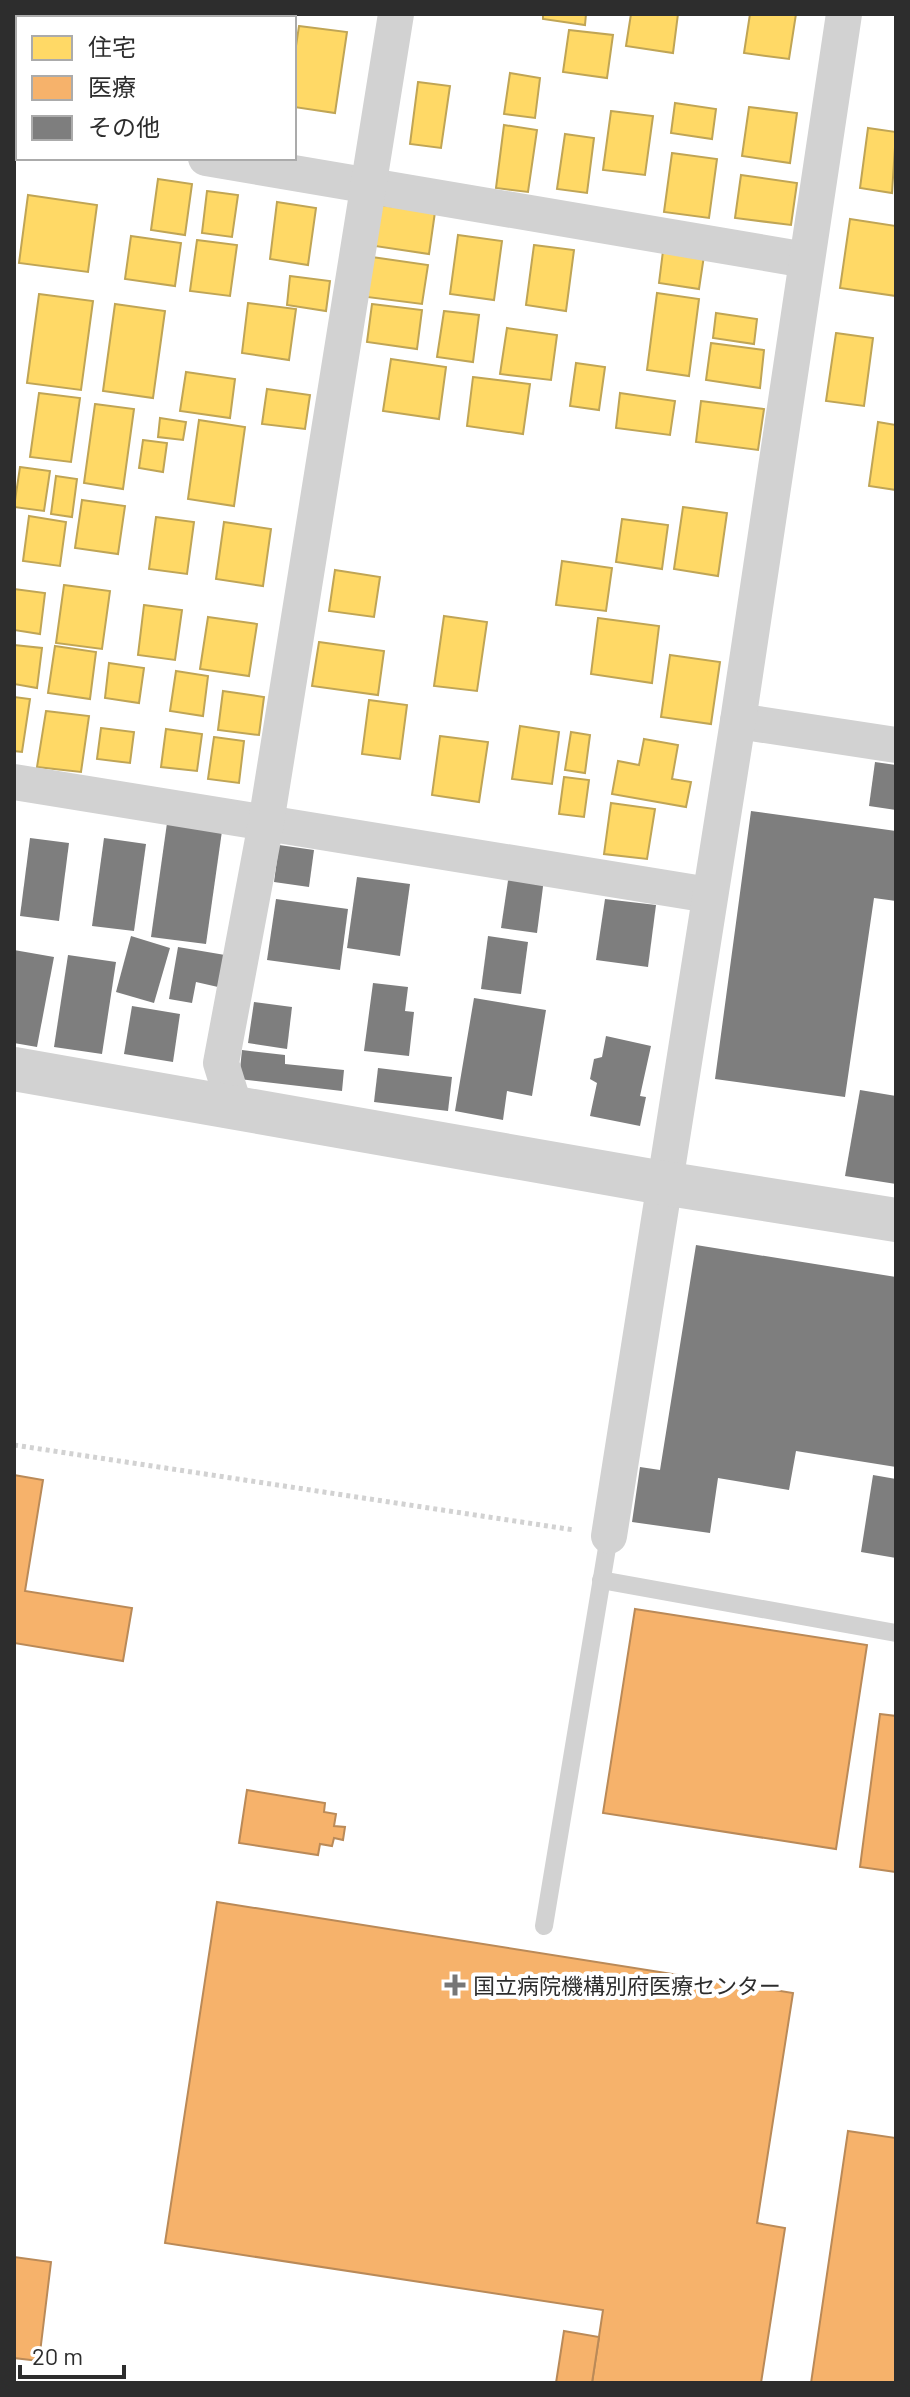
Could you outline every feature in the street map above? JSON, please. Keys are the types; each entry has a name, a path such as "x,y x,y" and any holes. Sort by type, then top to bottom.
{"street":[{"path":"235,1108 221,1063 266,823 396,14"},
{"path":"609,1536 738,721 844,14"},
{"path":"219,160 806,260"},
{"path":"738,721 896,745"},
{"path":"14,782 709,895"},
{"path":"14,1069 663,1183 896,1220"}],"lane":[{"path":"544,1926 609,1536"},
{"path":"601,1580 896,1633"}],"path":[{"path":"14,1445 609,1536"}],"building: 住宅":[{"path":"91,14 133,14 132,16"},
{"path":"543,14 586,14 585,25 543,19"},
{"path":"631,14 678,14 673,53 626,46"},
{"path":"750,14 796,14 789,59 744,53"},
{"path":"299,26 347,32 335,113 296,107"},
{"path":"569,30 613,35 607,78 563,72"},
{"path":"16,46 16,100 14,99"},
{"path":"510,73 540,78 535,118 504,114"},
{"path":"418,82 450,86 441,148 410,144"},
{"path":"675,103 716,109 712,139 671,133"},
{"path":"749,107 797,113 790,163 742,156"},
{"path":"611,111 653,116 645,175 603,170"},
{"path":"504,125 537,130 528,192 496,188"},
{"path":"868,128 896,132 892,193 860,188"},
{"path":"565,134 594,138 587,193 557,189"},
{"path":"672,153 717,159 709,218 664,212"},
{"path":"741,175 797,183 791,225 735,218"},
{"path":"158,179 192,184 185,235 151,230"},
{"path":"207,191 238,195 232,237 202,233"},
{"path":"28,195 97,205 88,272 19,263"},
{"path":"277,202 316,208 308,265 270,259"},
{"path":"381,205 435,212 429,254 375,246"},
{"path":"850,219 896,226 896,296 840,288"},
{"path":"458,235 502,241 494,300 450,294"},
{"path":"131,236 181,243 175,286 125,279"},
{"path":"197,240 237,245 230,296 190,291"},
{"path":"664,243 705,249 699,289 659,283"},
{"path":"534,245 574,250 566,311 526,305"},
{"path":"372,257 428,265 422,304 367,297"},
{"path":"290,276 330,281 326,311 287,305"},
{"path":"657,293 699,299 689,376 647,370"},
{"path":"39,294 93,301 81,390 27,383"},
{"path":"248,303 296,309 289,360 242,353"},
{"path":"115,304 165,311 153,398 103,391"},
{"path":"372,304 422,310 417,349 367,342"},
{"path":"444,311 479,315 473,362 437,357"},
{"path":"716,313 757,319 754,344 713,338"},
{"path":"507,328 557,335 551,380 500,374"},
{"path":"836,333 873,338 864,406 826,401"},
{"path":"711,343 764,350 760,388 706,380"},
{"path":"391,359 446,367 439,419 383,411"},
{"path":"576,363 605,367 599,410 570,406"},
{"path":"186,372 235,379 230,418 180,411"},
{"path":"473,377 530,384 523,434 467,426"},
{"path":"267,389 310,395 305,429 262,424"},
{"path":"39,393 80,398 71,462 30,457"},
{"path":"620,393 675,401 670,435 616,428"},
{"path":"701,401 764,409 758,450 696,442"},
{"path":"95,404 134,409 123,489 84,483"},
{"path":"160,418 186,422 183,440 158,437"},
{"path":"199,420 245,427 234,506 188,499"},
{"path":"878,422 896,425 896,490 869,486"},
{"path":"143,440 167,443 163,472 139,468"},
{"path":"20,467 50,471 44,511 14,507"},
{"path":"56,476 77,479 72,517 51,514"},
{"path":"82,500 125,506 118,554 75,548"},
{"path":"683,507 727,513 718,576 674,569"},
{"path":"29,516 66,522 60,566 23,561"},
{"path":"156,517 194,522 187,574 149,569"},
{"path":"622,519 668,525 662,569 616,562"},
{"path":"224,522 271,529 263,586 216,579"},
{"path":"562,561 612,568 606,611 556,605"},
{"path":"335,570 380,577 374,617 329,611"},
{"path":"64,585 110,591 102,649 56,643"},
{"path":"14,589 45,593 40,634 14,630"},
{"path":"144,605 182,610 175,660 138,655"},
{"path":"444,616 487,622 477,691 434,686"},
{"path":"208,617 257,624 249,676 200,669"},
{"path":"598,618 659,626 652,683 591,674"},
{"path":"319,642 384,651 378,695 312,686"},
{"path":"14,645 42,648 37,688 14,684"},
{"path":"55,646 96,652 90,699 48,693"},
{"path":"670,655 720,662 711,724 661,717"},
{"path":"109,663 144,668 139,703 105,698"},
{"path":"176,671 208,676 203,716 170,711"},
{"path":"223,691 264,697 259,735 218,730"},
{"path":"14,697 30,699 22,752 14,751"},
{"path":"369,700 407,705 400,759 362,754"},
{"path":"46,711 89,716 81,772 37,767"},
{"path":"520,726 559,732 552,784 512,779"},
{"path":"101,728 134,732 130,763 97,759"},
{"path":"166,729 202,734 197,771 161,767"},
{"path":"571,732 590,735 585,773 565,770"},
{"path":"440,736 488,742 479,802 432,795"},
{"path":"214,737 244,741 239,783 208,779"},
{"path":"644,739 678,745 672,779 691,782 686,807 612,794 618,761 639,765"},
{"path":"564,777 589,780 584,817 559,814"},
{"path":"611,803 655,809 647,859 604,854"}],"building: 医療":[{"path":"14,1475 43,1480 25,1591 132,1608 123,1661 14,1643"},
{"path":"635,1609 867,1645 836,1849 603,1813"},
{"path":"880,1714 896,1716 896,1872 860,1867"},
{"path":"247,1790 325,1803 324,1812 336,1814 334,1826 345,1827 343,1840 334,1838 332,1846 320,1844 318,1855 239,1843"},
{"path":"217,1902 793,1993 757,2223 785,2228 761,2383 592,2383 603,2310 165,2243"},
{"path":"848,2131 896,2138 896,2383 811,2383"},
{"path":"14,2257 51,2262 39,2361 14,2358"},
{"path":"564,2331 599,2337 592,2383 556,2383"}],"building: その他":[{"path":"875,762 896,765 896,810 869,806"},
{"path":"751,811 896,831 896,901 874,898 845,1097 715,1079"},
{"path":"167,823 222,831 206,944 151,937"},
{"path":"30,838 69,843 59,921 20,916"},
{"path":"104,838 146,844 134,931 92,926"},
{"path":"279,845 314,850 309,887 274,882"},
{"path":"509,874 544,879 537,933 501,928"},
{"path":"357,877 410,884 400,956 347,948"},
{"path":"276,899 348,909 340,970 267,960"},
{"path":"605,899 656,905 648,967 596,960"},
{"path":"131,936 170,948 154,1003 116,992"},
{"path":"488,936 528,942 521,994 481,989"},
{"path":"178,947 225,955 218,987 196,982 192,1003 169,999"},
{"path":"14,950 54,957 37,1047 14,1043"},
{"path":"68,955 116,962 102,1054 54,1047"},
{"path":"373,983 408,987 405,1011 414,1012 409,1056 364,1051"},
{"path":"474,998 546,1010 532,1096 507,1091 503,1120 455,1111"},
{"path":"254,1002 292,1007 287,1049 248,1043"},
{"path":"132,1006 180,1014 173,1062 124,1054"},
{"path":"606,1036 651,1046 640,1096 646,1097 640,1126 590,1116 597,1083 590,1079 594,1059 602,1057"},
{"path":"242,1050 285,1055 285,1064 344,1070 342,1091 239,1079"},
{"path":"378,1068 452,1077 448,1111 374,1102"},
{"path":"860,1090 896,1096 896,1184 845,1176"},
{"path":"696,1245 896,1277 896,1467 796,1451 789,1490 718,1478 710,1533 632,1522 640,1467 660,1470"},
{"path":"873,1475 896,1479 896,1558 861,1552"}],"place":[{"name":"国立病院機構別府医療センター","path":"455,1985"}]}
